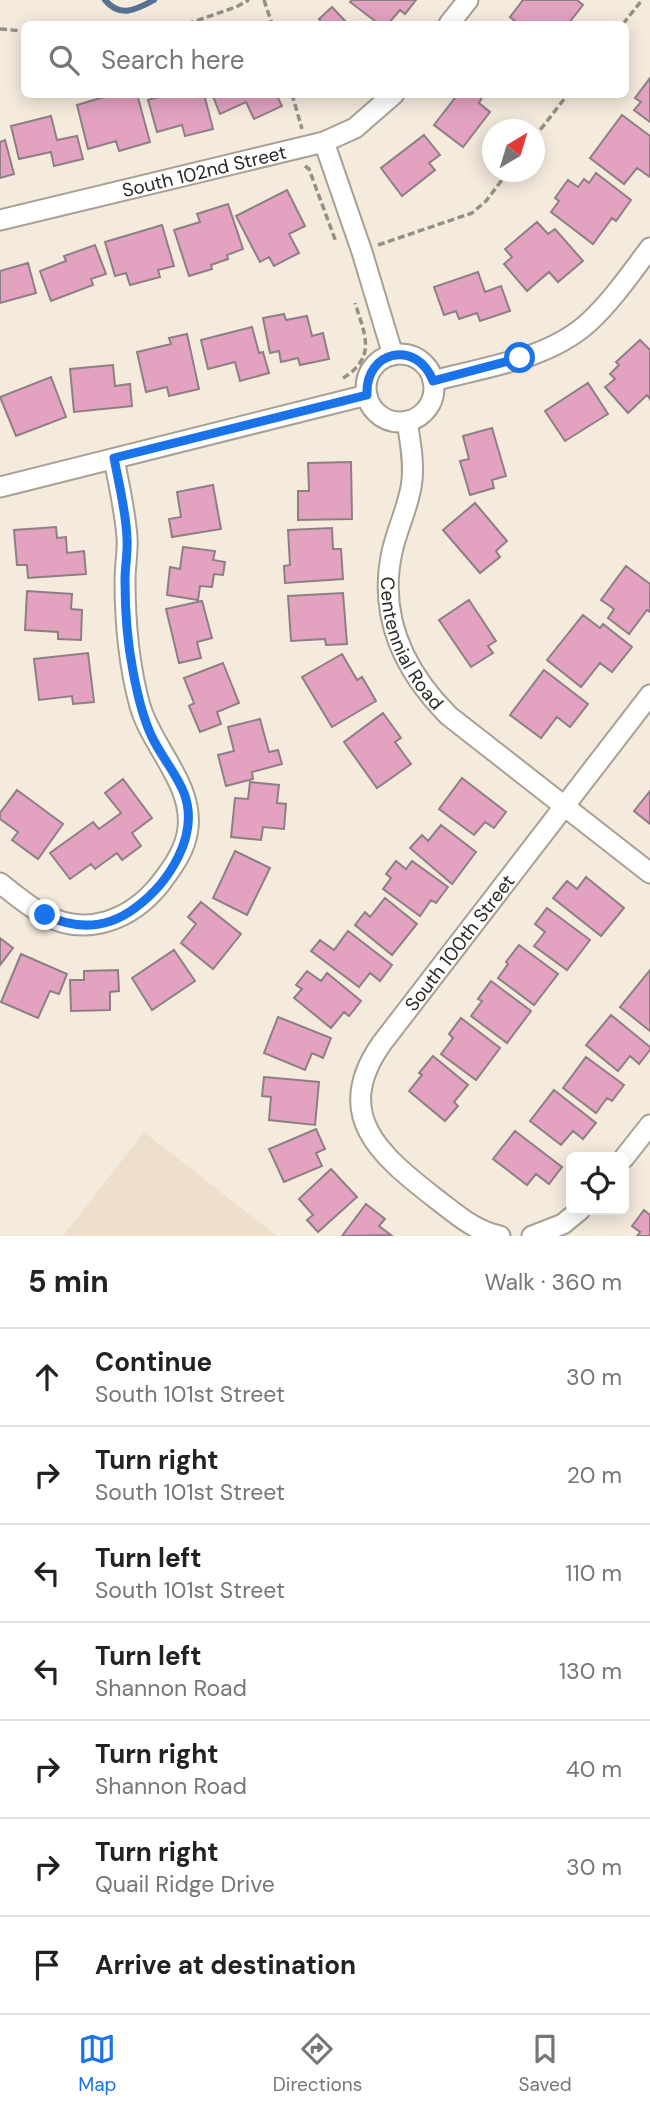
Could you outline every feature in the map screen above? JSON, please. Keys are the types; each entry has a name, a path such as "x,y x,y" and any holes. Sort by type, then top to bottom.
{"street":[{"path":"451,21 468,0"},
{"name":"South 102nd Street","path":"0,220 302,153 355,128 389,98"},
{"path":"324,142 362,252 393,355"},
{"path":"433,381 520,358 556,344 587,324 650,248"},
{"path":"393,355 403,355 422,363 433,381 431,402 425,411 407,421 386,419 377,413 367,395 369,374 375,365 393,355"},
{"path":"0,486 367,395"},
{"name":"Centennial Road","path":"407,421 413,457 412,482 392,553 388,583 390,612 408,666 428,695 449,716 650,873"},
{"path":"0,883 34,909 63,923 91,926 120,917 147,898 173,866 186,837 188,815 181,786 151,736 140,706 132,669 126,612 128,540 114,458"},
{"name":"South 100th Street","path":"500,1236 468,1223 382,1154 369,1132 361,1101 366,1070 382,1043 650,695"},
{"path":"629,1152 650,1125"},
{"path":"532,1236 563,1224 574,1215"}],"path":[{"path":"195,21 249,0"},
{"path":"264,0 271,21"},
{"path":"624,21 642,0"},
{"path":"0,29 21,32"},
{"path":"293,98 303,131 302,164 309,169 338,246"},
{"path":"545,124 565,98"},
{"path":"383,243 472,213 486,201 500,182"},
{"path":"343,378 362,362 367,343 353,295"}],"shaded area":[{"path":"144,1132 277,1236 63,1236"}],"building":[{"path":"416,0 405,14 400,10 391,21 375,21 350,2"},
{"path":"523,0 577,0 583,5 570,21 515,21 510,17"},
{"path":"332,7 345,21 321,21 319,19"},
{"path":"650,78 650,122 634,110 641,102 635,98"},
{"path":"101,98 138,98 150,142 119,151 116,141 88,149 77,105"},
{"path":"205,98 213,129 185,136 182,125 157,132 148,100"},
{"path":"214,98 278,98 282,106 254,119 246,102 220,114"},
{"path":"455,98 482,98 479,103 490,112 463,147 434,125"},
{"path":"622,115 650,136 650,177 637,168 624,184 590,158"},
{"path":"51,116 57,140 77,136 83,159 54,166 51,152 19,159 11,126"},
{"path":"424,135 440,155 429,163 435,170 402,196 381,168"},
{"path":"5,140 14,174 0,178 0,142"},
{"path":"596,173 631,200 616,221 612,218 593,244 551,212 559,201 555,198 568,180 578,187 584,179 589,183"},
{"path":"287,190 305,226 289,234 299,253 274,266 269,257 260,262 236,216"},
{"path":"228,204 243,249 227,255 228,259 211,265 212,269 189,276 174,230 200,222 197,214"},
{"path":"537,222 548,234 555,229 583,261 558,282 549,272 527,291 504,264 512,257 505,249"},
{"path":"162,225 174,266 158,270 160,277 130,285 126,273 115,276 105,242"},
{"path":"95,245 106,274 91,279 93,285 51,301 40,271 66,261 64,256"},
{"path":"28,263 36,293 0,303 0,271"},
{"path":"478,272 485,292 501,286 510,311 480,321 477,313 459,319 456,311 444,315 434,287"},
{"path":"284,314 286,320 307,316 312,336 323,333 329,359 300,365 298,358 281,362 279,351 270,353 263,318"},
{"path":"252,327 259,353 263,352 269,373 240,381 235,362 208,369 201,340"},
{"path":"187,334 199,389 169,396 167,387 146,392 137,352 171,344 169,338"},
{"path":"640,340 650,350 650,399 647,395 628,413 605,387 615,379 610,374 619,365 616,362"},
{"path":"113,365 115,386 130,384 132,406 74,412 70,369"},
{"path":"51,377 66,417 16,436 0,397"},
{"path":"588,383 608,414 565,441 545,411"},
{"path":"492,428 506,476 492,480 494,488 470,495 460,461 469,459 463,436"},
{"path":"351,462 352,519 298,520 298,491 309,491 308,463"},
{"path":"213,485 221,529 172,537 169,519 181,517 177,492"},
{"path":"475,503 507,541 496,551 500,557 480,573 443,530"},
{"path":"56,527 57,538 66,537 67,553 84,551 86,574 28,578 27,565 17,565 14,530"},
{"path":"332,528 333,549 341,549 343,579 285,583 284,566 290,565 288,530"},
{"path":"183,547 215,551 213,560 225,562 223,575 214,574 212,587 200,586 198,600 167,595 170,567 180,569"},
{"path":"626,566 650,584 650,612 647,610 629,634 608,618 614,609 601,600"},
{"path":"27,591 72,594 71,609 82,610 81,640 58,639 58,632 25,630"},
{"path":"343,593 347,644 326,645 325,639 291,641 288,596"},
{"path":"469,600 496,641 488,646 493,653 471,667 439,620"},
{"path":"202,601 212,638 197,642 201,658 179,663 166,609"},
{"path":"583,615 600,628 603,624 632,647 612,672 600,663 581,687 547,660"},
{"path":"88,653 94,702 73,704 72,696 39,700 34,659"},
{"path":"342,654 357,680 362,677 376,701 332,727 302,677"},
{"path":"223,663 239,703 217,712 221,724 200,732 189,706 194,703 184,678"},
{"path":"544,670 588,704 570,727 557,717 541,738 510,715"},
{"path":"383,713 401,738 395,742 411,764 377,788 344,742"},
{"path":"260,719 269,752 278,750 282,764 252,772 253,779 226,786 218,755 234,751 228,727"},
{"path":"462,778 506,812 494,828 485,822 474,835 439,809"},
{"path":"123,779 152,818 132,833 141,846 122,860 117,853 95,869 91,864 70,879 50,853 93,822 99,829 121,813 105,793"},
{"path":"250,782 279,785 277,803 286,804 284,829 263,827 261,840 231,837 235,798 248,799"},
{"path":"17,790 63,824 38,859 12,840 18,832 0,819 0,813"},
{"path":"650,791 650,824 634,811"},
{"path":"441,825 476,852 452,884 410,848 422,835 428,841"},
{"path":"235,851 270,868 247,915 213,898"},
{"path":"396,861 406,869 412,861 448,887 436,903 431,900 420,916 383,889 391,878 386,874"},
{"path":"586,877 624,908 601,936 553,898 567,881 577,889"},
{"path":"385,898 417,924 392,955 355,925 365,912 370,917"},
{"path":"201,902 241,934 213,969 181,943 196,924 188,917"},
{"path":"547,908 590,940 567,970 534,946 545,932 535,924"},
{"path":"348,931 392,965 380,981 370,973 359,987 311,951 320,940 334,950"},
{"path":"0,938 13,948 0,965"},
{"path":"519,945 558,974 534,1005 498,978"},
{"path":"174,950 195,981 152,1010 132,978"},
{"path":"21,954 67,974 59,994 50,991 38,1018 1,1002"},
{"path":"118,970 119,991 110,992 110,1010 71,1011 70,980 84,980 84,971"},
{"path":"650,970 650,1031 620,1007"},
{"path":"307,971 321,981 327,973 361,1001 349,1016 344,1012 331,1028 294,998 302,989 296,985"},
{"path":"491,981 531,1011 507,1043 471,1016 482,1001 478,999"},
{"path":"611,1015 650,1047 639,1064 630,1056 618,1071 586,1045"},
{"path":"278,1017 331,1038 323,1058 312,1053 305,1070 264,1053"},
{"path":"461,1018 500,1048 476,1080 441,1054 453,1038 449,1034"},
{"path":"433,1056 468,1085 454,1102 458,1106 445,1121 409,1091"},
{"path":"586,1057 624,1085 612,1101 607,1098 596,1113 563,1088"},
{"path":"264,1077 319,1082 315,1125 269,1120 271,1097 262,1096"},
{"path":"554,1090 596,1123 583,1139 573,1131 561,1145 530,1121"},
{"path":"316,1129 325,1149 316,1153 322,1166 284,1182 269,1149"},
{"path":"515,1131 562,1167 549,1184 536,1174 527,1185 493,1159"},
{"path":"331,1169 357,1197 318,1232 307,1220 313,1215 299,1199"},
{"path":"366,1204 385,1219 379,1226 391,1235 342,1236"},
{"path":"644,1210 650,1215 650,1236 637,1236 640,1232 632,1226"}],"waterway":[{"path":"105,0 122,11 135,9 154,0"}],"route":[{"path":"45,915 72,925 91,926 109,922 130,911 154,891 173,866 183,847 188,827 185,795 151,736 140,706 132,669 126,612 128,540 114,458 367,395 369,374 375,365 393,355 413,357 429,371 433,381 520,358"}]}
